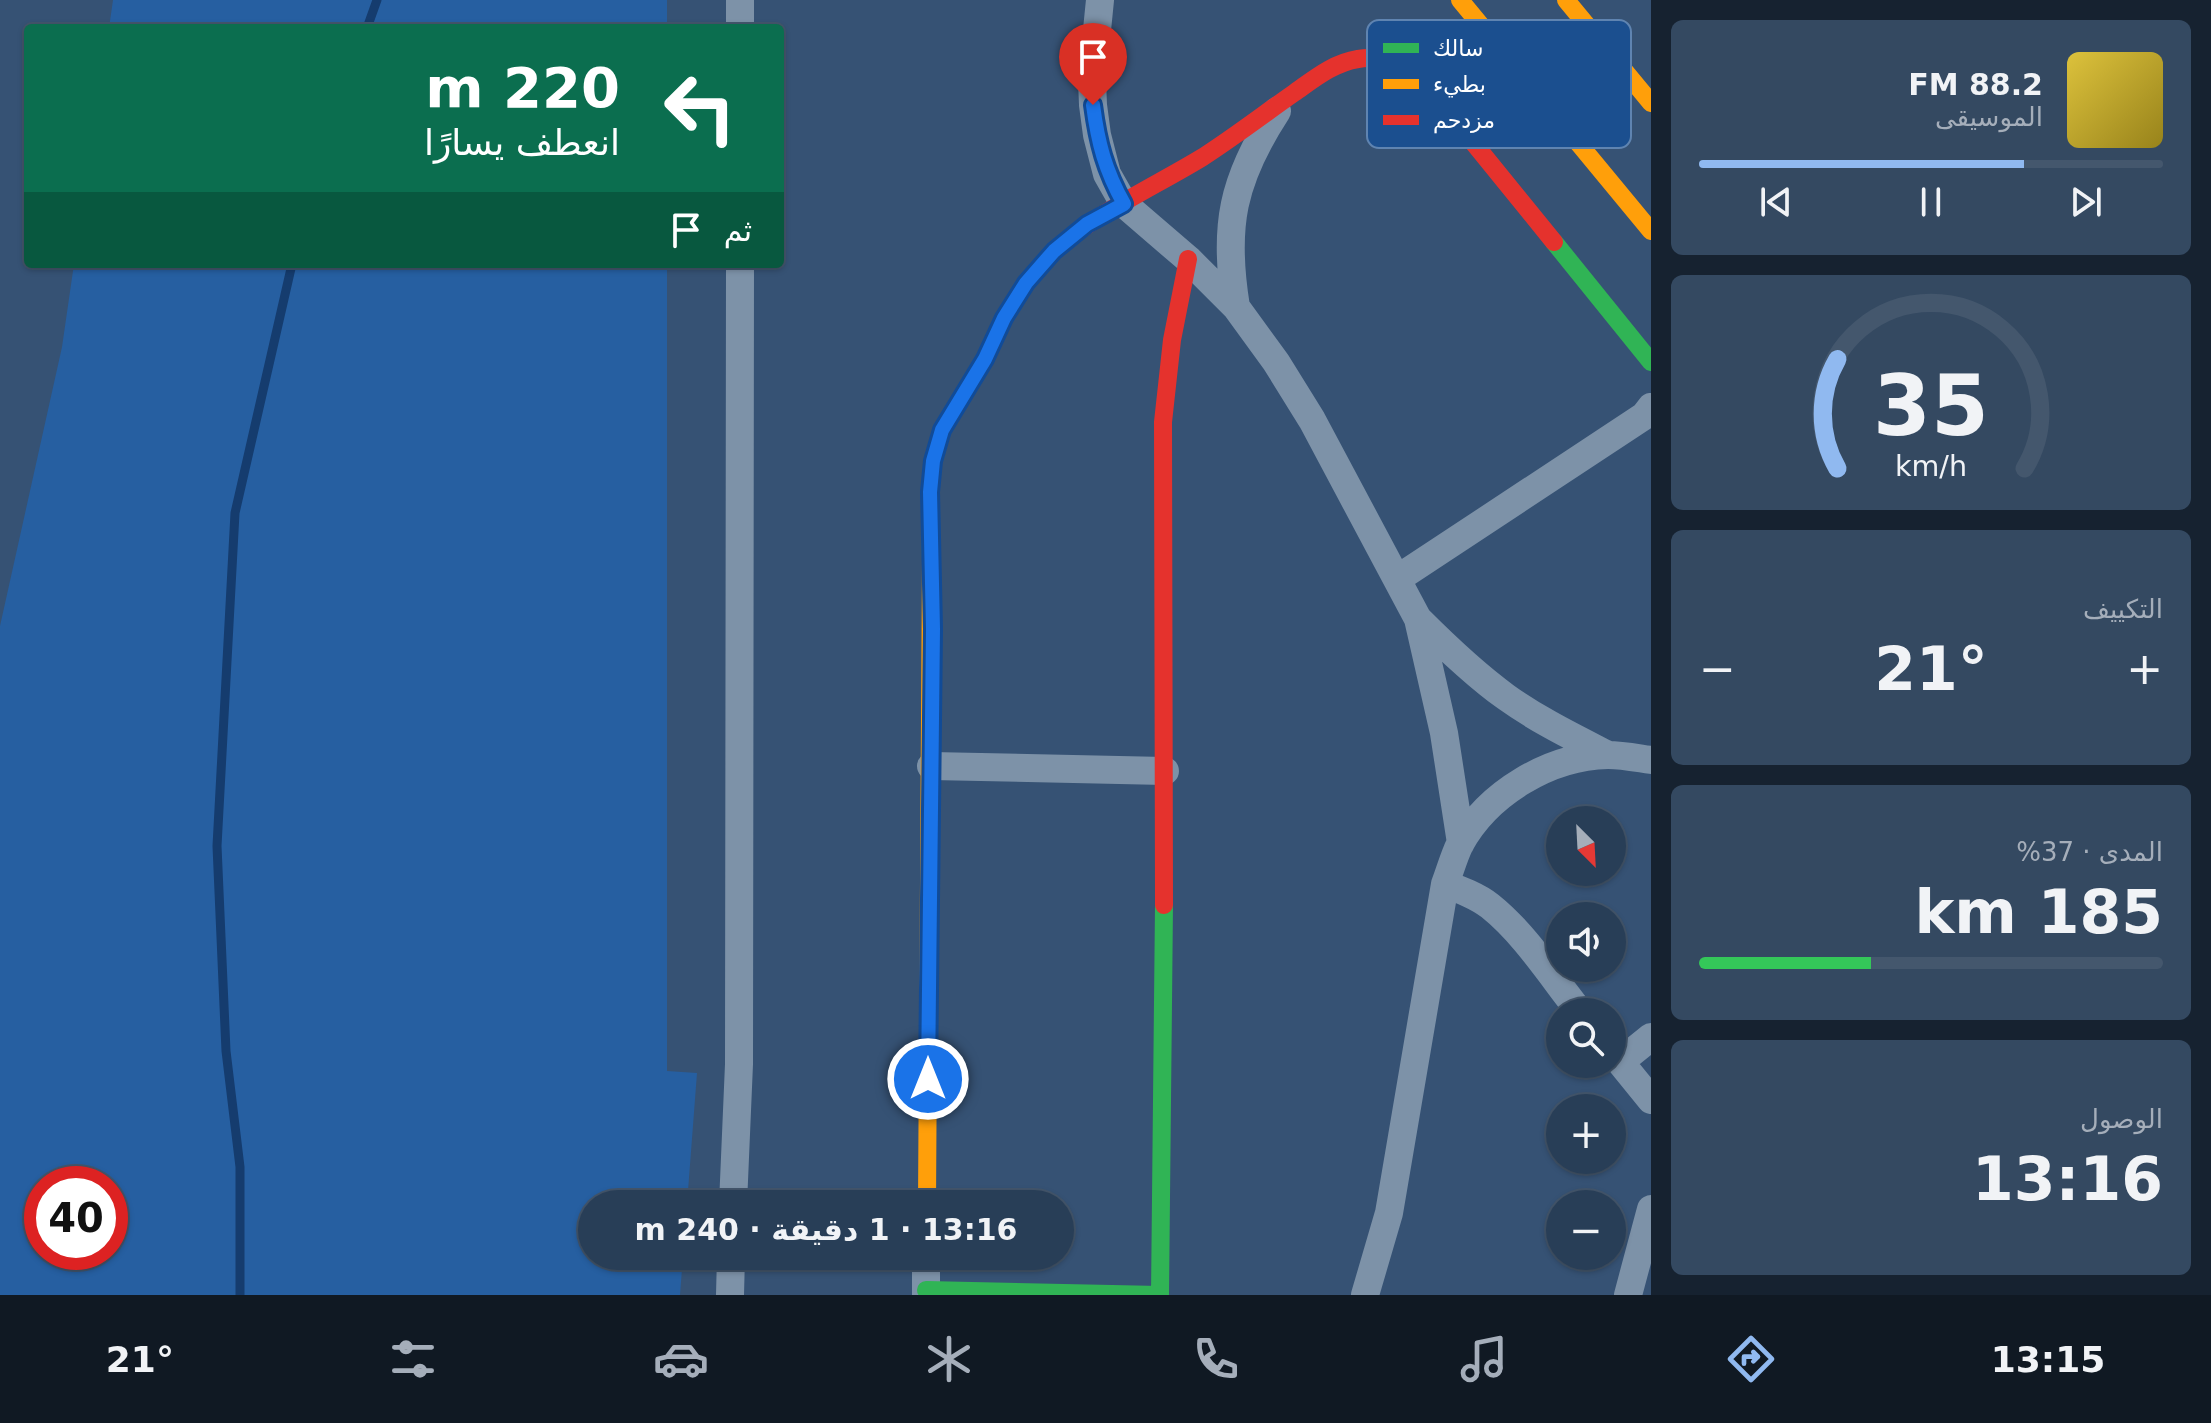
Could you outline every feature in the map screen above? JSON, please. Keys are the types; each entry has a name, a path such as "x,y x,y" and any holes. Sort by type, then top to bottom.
{"main road":[{"path":"1460,0 1477,20"},
{"path":"1566,0 1583,20"},
{"path":"927,1190 930,492 933,461 942,430 985,359 1004,318 1026,283 1054,251 1087,224 1204,156 1343,62 1367,57"},
{"path":"1631,79 1651,103"},
{"path":"1476,148 1651,362"},
{"path":"1582,148 1651,231"},
{"path":"926,1293 1160,1295 1165,771 1163,422 1175,312 1188,259"}],"street":[{"path":"740,0 740,24"},
{"path":"1100,0 1092,80 1093,105 1107,174 1124,204 1188,259 1236,307 1276,362 1312,420 1397,579 1418,619 1444,733 1461,843"},
{"path":"1236,307 1229,265 1230,222 1240,180 1258,140 1282,103"},
{"path":"734,1190 739,1064 740,268"},
{"path":"1397,579 1644,416 1651,407"},
{"path":"1418,619 1460,660 1506,697 1555,729 1608,755"},
{"path":"1365,1295 1389,1213 1445,884 1461,843 1490,807 1525,778 1565,761 1608,755 1651,760"},
{"path":"931,766 1165,771"},
{"path":"1445,884 1478,899 1507,922 1569,998"},
{"path":"1626,1051 1651,1037"},
{"path":"1626,1069 1651,1100"},
{"path":"1628,1295 1651,1209"},
{"path":"730,1295 731,1270"},
{"path":"926,1270 926,1293"}],"shaded area":[{"path":"113,0 667,0 667,24 110,24"},
{"path":"73,268 667,268 667,1071 697,1073 688,1190 578,1190 578,1270 682,1270 680,1295 0,1295 0,626 62,347"}],"waterway":[{"path":"368,24 377,0"},
{"path":"240,1295 240,1167 226,1051 217,846 235,513 291,268"}],"traffic: fast":[{"path":"1554,242 1651,362"},
{"path":"931,560 930,492 933,461 942,430 985,359 1004,318 1026,283 1053,252"},
{"path":"926,1290 1160,1295 1164,905"}],"traffic: slow":[{"path":"1460,0 1477,20"},
{"path":"1566,0 1583,20"},
{"path":"1631,79 1651,103"},
{"path":"1582,148 1651,231"},
{"path":"927,1190 931,560"}],"traffic: jam":[{"path":"1053,252 1106,213 1215,149 1324,72 1349,61 1367,58"},
{"path":"1478,148 1554,242"},
{"path":"1164,905 1163,422 1172,340 1188,259"}],"route":[{"path":"928,1079 933,629 930,492 933,461 942,430 1026,283 1054,251 1087,224 1124,204 1107,174 1093,105"}]}
